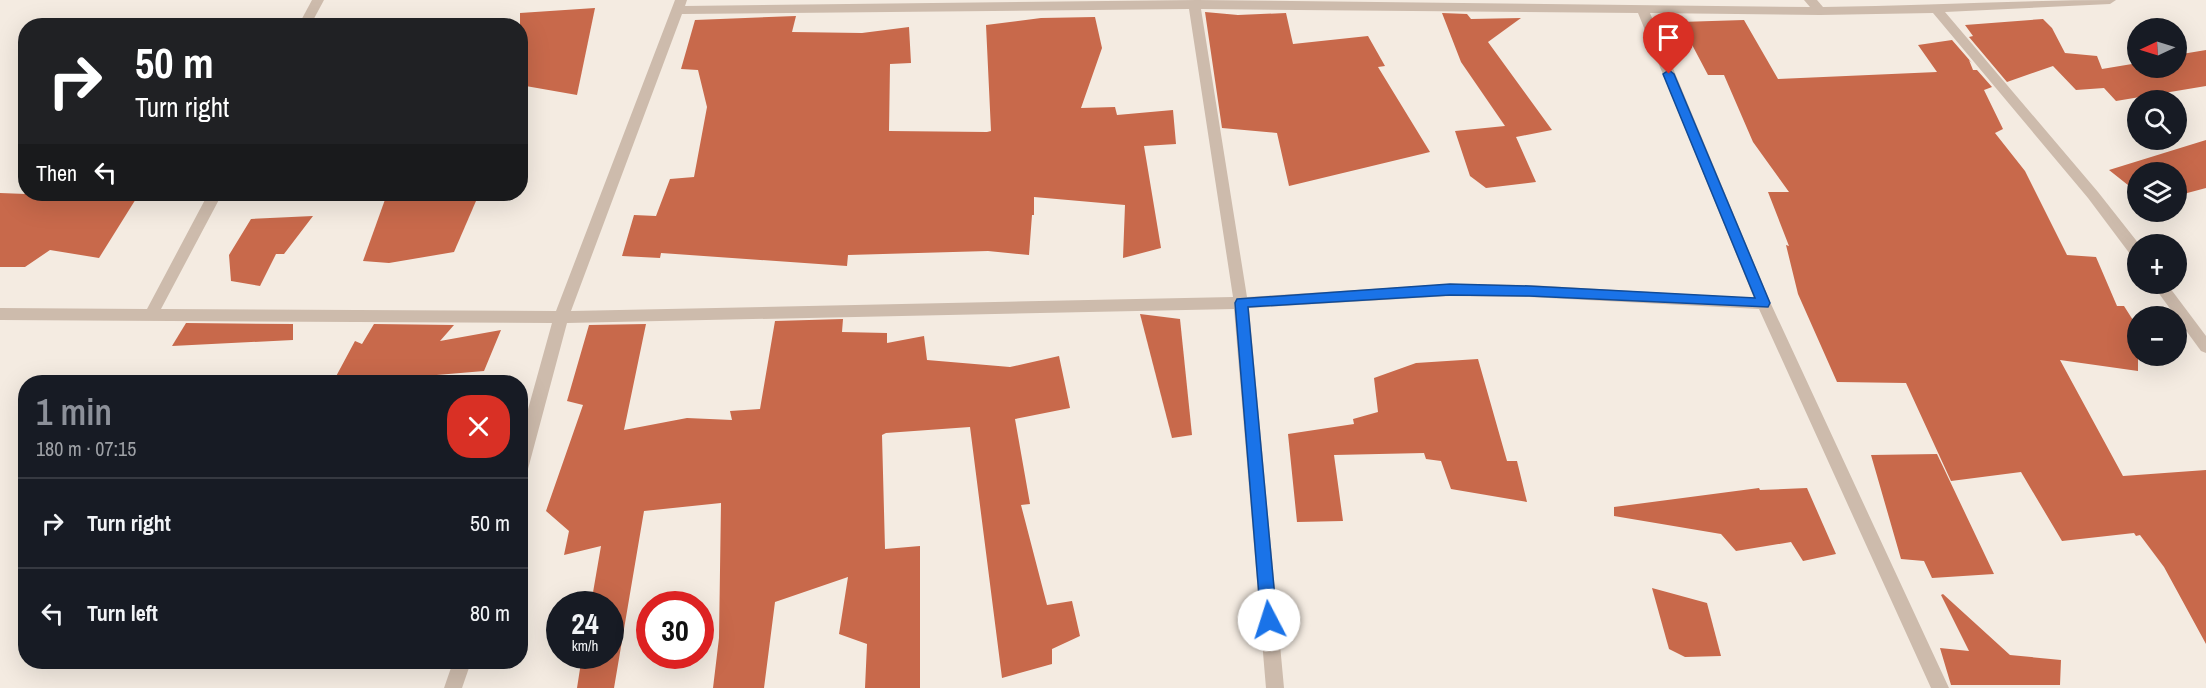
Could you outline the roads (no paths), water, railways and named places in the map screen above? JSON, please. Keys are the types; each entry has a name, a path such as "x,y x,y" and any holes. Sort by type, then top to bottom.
{"street":[{"path":"308,18 318,0"},
{"path":"1810,0 1820,11"},
{"path":"528,439 561,317 680,5 1192,2 1643,11 1820,11 1936,9 2110,0"},
{"path":"1192,2 1241,303 1275,688"},
{"path":"1936,9 2093,195 2127,240"},
{"path":"1643,11 1764,303 1940,688"},
{"path":"152,313 211,201"},
{"path":"0,314 152,313 561,317 1241,303 1450,290 1529,291 1764,303"},
{"path":"2166,294 2206,347"},
{"path":"453,688 460,669"}]}
